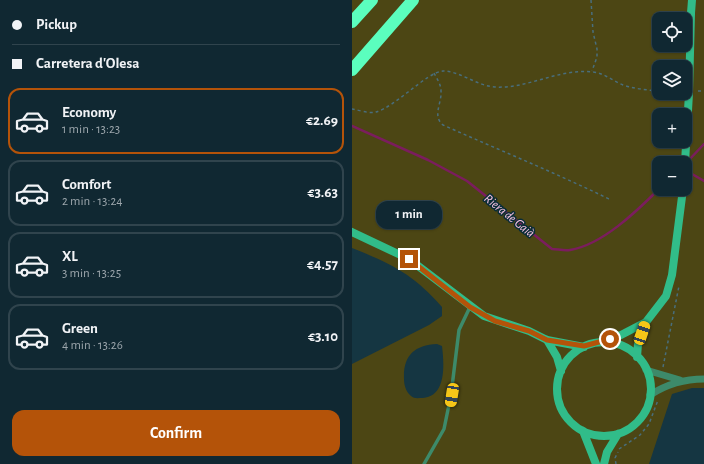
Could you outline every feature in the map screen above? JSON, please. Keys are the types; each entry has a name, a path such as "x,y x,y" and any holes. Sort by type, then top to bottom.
{"highway":[{"path":"352,22 372,0"},
{"path":"352,70 413,0"}],"street":[{"path":"685,156 692,0"},
{"path":"637,356 638,344 646,322 666,296 673,265 682,196"},
{"path":"352,232 409,259 470,307 495,321 529,331 547,340 584,346 600,343 621,335 646,322"},
{"path":"547,340 557,357 561,370"},
{"path":"584,346 572,355 561,370 557,385 559,403 568,420 583,431 600,436 618,434 629,429 638,421 646,408 650,395 650,381 646,370 637,356 620,346 600,343"},
{"path":"646,370 683,381"},
{"path":"650,395 664,387 683,381 704,379"},
{"path":"583,431 596,464"},
{"path":"604,464 607,452 618,434"}],"lane":[{"path":"424,464 444,429 452,395 459,330 470,307"}],"path":[{"path":"591,0 593,32 597,49 597,57 592,72"},
{"path":"352,109 375,113 397,100 434,73 443,71 454,73 485,85 507,88 533,83 568,73 592,72 635,88 652,90"},
{"path":"434,73 441,89 438,115 439,121 443,125 527,163 574,182 611,200"}],"shaded area":[{"path":"352,0 704,0 704,388 692,388 672,394 649,464 352,464 352,364 429,325 442,316 442,307 421,286 401,271 379,259 352,248","holes":["437,344 442,346 442,378 440,385 431,396 415,398 409,394 406,388 404,371 408,358 412,353 416,349"]}],"waterway":[{"name":"Riera de Gaià","path":"352,126 428,160 467,181 552,249 570,250 582,247 594,241 630,217 652,196"},
{"name":"Riera de Gaià","path":"692,157 704,144"},
{"path":"692,174 704,181"}],"route":[{"path":"409,259 470,307 495,321 529,331 547,340 584,346 600,343 610,339"}]}
